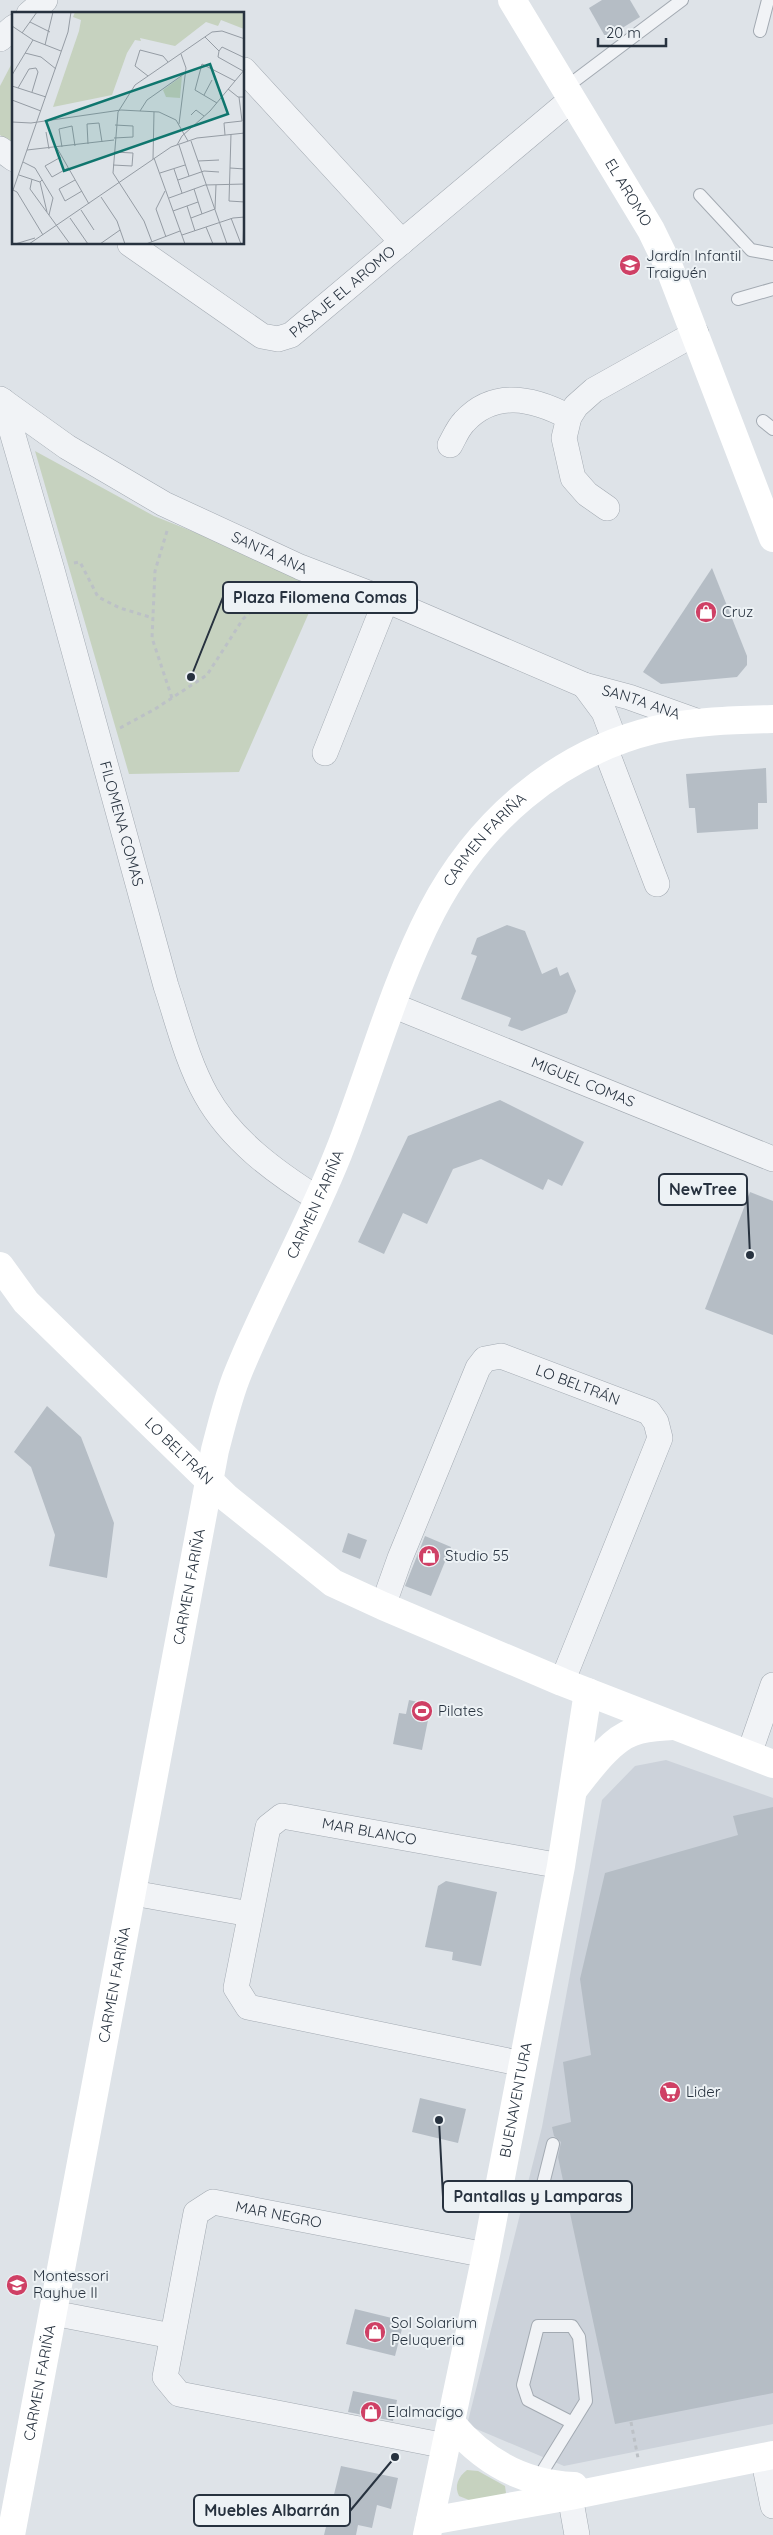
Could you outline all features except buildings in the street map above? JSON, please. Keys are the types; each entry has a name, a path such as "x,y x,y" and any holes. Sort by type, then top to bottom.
{"street":[{"path":"31,12 45,0"},
{"name":"EL AROMO","path":"512,0 651,230 669,267 696,333 773,538"},
{"path":"0,39 12,29"},
{"name":"PASAJE EL AROMO","path":"245,71 402,242"},
{"name":"PASAJE EL AROMO","path":"131,245 246,327 262,336 278,339 291,335 402,242 569,93"},
{"path":"0,149 12,158"},
{"path":"607,508 587,494 573,478 564,438 569,417 576,406 594,390 696,333"},
{"path":"450,446 463,423 483,406 502,399 531,400 547,405 569,417"},
{"name":"SANTA ANA","path":"1,400 67,447 180,511 300,567 386,600 584,685 629,697 699,722"},
{"name":"FILOMENA COMAS","path":"1,400 100,739 166,986 187,1050 206,1095 233,1131 278,1174 318,1199"},
{"path":"326,753 386,600"},
{"name":"SANTA ANA","path":"584,685 604,712 610,743"},
{"name":"CARMEN FARIÑA","path":"11,2535 215,1450 237,1375 344,1138 392,1005 432,911 447,884 481,838 519,800 545,779 610,743 653,730 699,722 773,719"},
{"path":"610,743 657,884"},
{"name":"MIGUEL COMAS","path":"392,1005 773,1159"},
{"name":"LO BELTRÁN","path":"0,1266 26,1302 227,1498 333,1583 562,1682 761,1759 773,1685"},
{"name":"LO BELTRÁN","path":"383,1606 407,1540 478,1368 485,1359 501,1356 649,1412 656,1422 660,1438 562,1682"},
{"name":"BUENAVENTURA","path":"428,2528 486,2255 561,1866 588,1692"},
{"path":"574,1790 597,1760 630,1732 644,1728 676,1726"},
{"name":"MAR BLANCO","path":"523,2064 248,2007 236,1988 250,1914 268,1827 282,1816 561,1866"},
{"path":"133,1893 250,1914"},
{"name":"MAR NEGRO","path":"449,2435 178,2394 165,2377 196,2212 213,2202 486,2255"},
{"path":"53,2313 172,2336"},
{"path":"449,2435 536,2482 554,2485 616,2487"},
{"path":"428,2528 570,2496 768,2456 773,2506"},
{"path":"570,2496 577,2535"}],"lane":[{"path":"569,93 682,0"},
{"path":"760,31 768,0"},
{"path":"700,195 751,250 773,254"},
{"path":"738,299 773,289"},
{"path":"496,2203 535,2202 540,2196 553,2144"},
{"path":"536,2482 571,2422 586,2401 579,2337 572,2326 538,2326 522,2385 528,2400 571,2422"}],"path":[{"path":"172,698 152,638 156,571 165,534 180,511"},
{"path":"52,570 80,562 98,596 120,608 153,618"},
{"path":"100,739 172,698 207,675 243,620 300,567"},
{"path":"631,2422 642,2482"}],"shaded area":[{"name":"Lider","path":"666,1760 773,1798 773,2424 564,2466 467,2425 542,2127 602,1800 635,1766"}],"green space":[{"path":"11,65 12,144 0,135 0,86"},
{"path":"35,451 154,516 322,583 239,772 129,774"},
{"path":"467,2470 478,2471 505,2486 506,2493 502,2498 474,2502 459,2496 458,2482"}],"place":[{"name":"Jardín Infantil Traiguén","path":"630,265"},
{"name":"Cruz","path":"706,612"},
{"name":"Plaza Filomena Comas","path":"191,677"},
{"name":"NewTree","path":"750,1255"},
{"name":"Studio 55","path":"429,1556"},
{"name":"Pilates","path":"422,1711"},
{"name":"Lider","path":"670,2092"},
{"name":"Pantallas y Lamparas","path":"439,2120"},
{"name":"Montessori Rayhue II","path":"17,2285"},
{"name":"Sol Solarium Peluqueria","path":"375,2332"},
{"name":"Elalmacigo","path":"371,2412"},
{"name":"Muebles Albarrán","path":"395,2457"}]}
